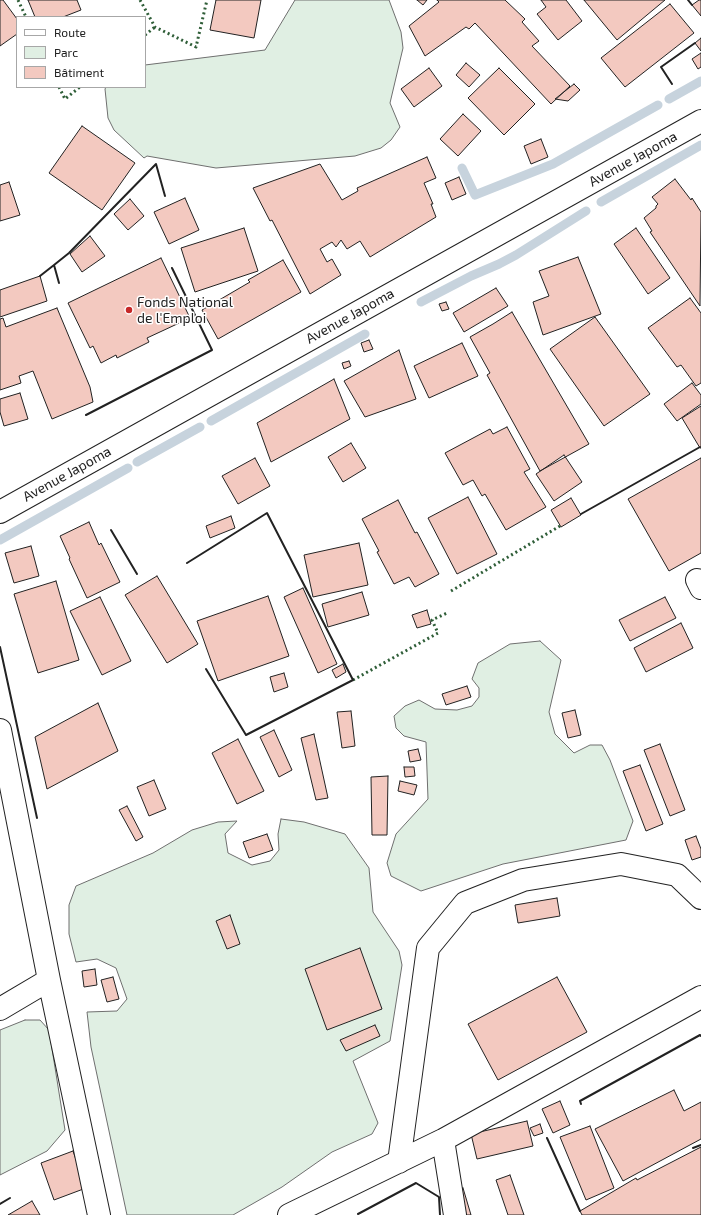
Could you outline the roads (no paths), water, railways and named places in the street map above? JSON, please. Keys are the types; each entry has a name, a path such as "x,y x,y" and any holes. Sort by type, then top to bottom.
{"street":[{"name":"Avenue Japoma","path":"0,512 701,121"},
{"path":"0,730 49,980 99,1215"},
{"path":"399,1162 428,948 465,903 523,880 621,864 677,875 701,898"},
{"path":"0,1009 49,980"},
{"path":"289,1215 444,1140 701,997"},
{"path":"444,1140 455,1215"}],"waterway":[{"path":"669,99 701,81"},
{"path":"462,168 475,195 553,164 658,105"},
{"path":"601,202 701,145"},
{"path":"421,302 516,255 586,211"},
{"path":"211,421 365,334"},
{"path":"137,462 200,427"},
{"path":"0,540 128,468"}],"place":[{"name":"Fonds National de l'Emploi","path":"129,310"}]}
